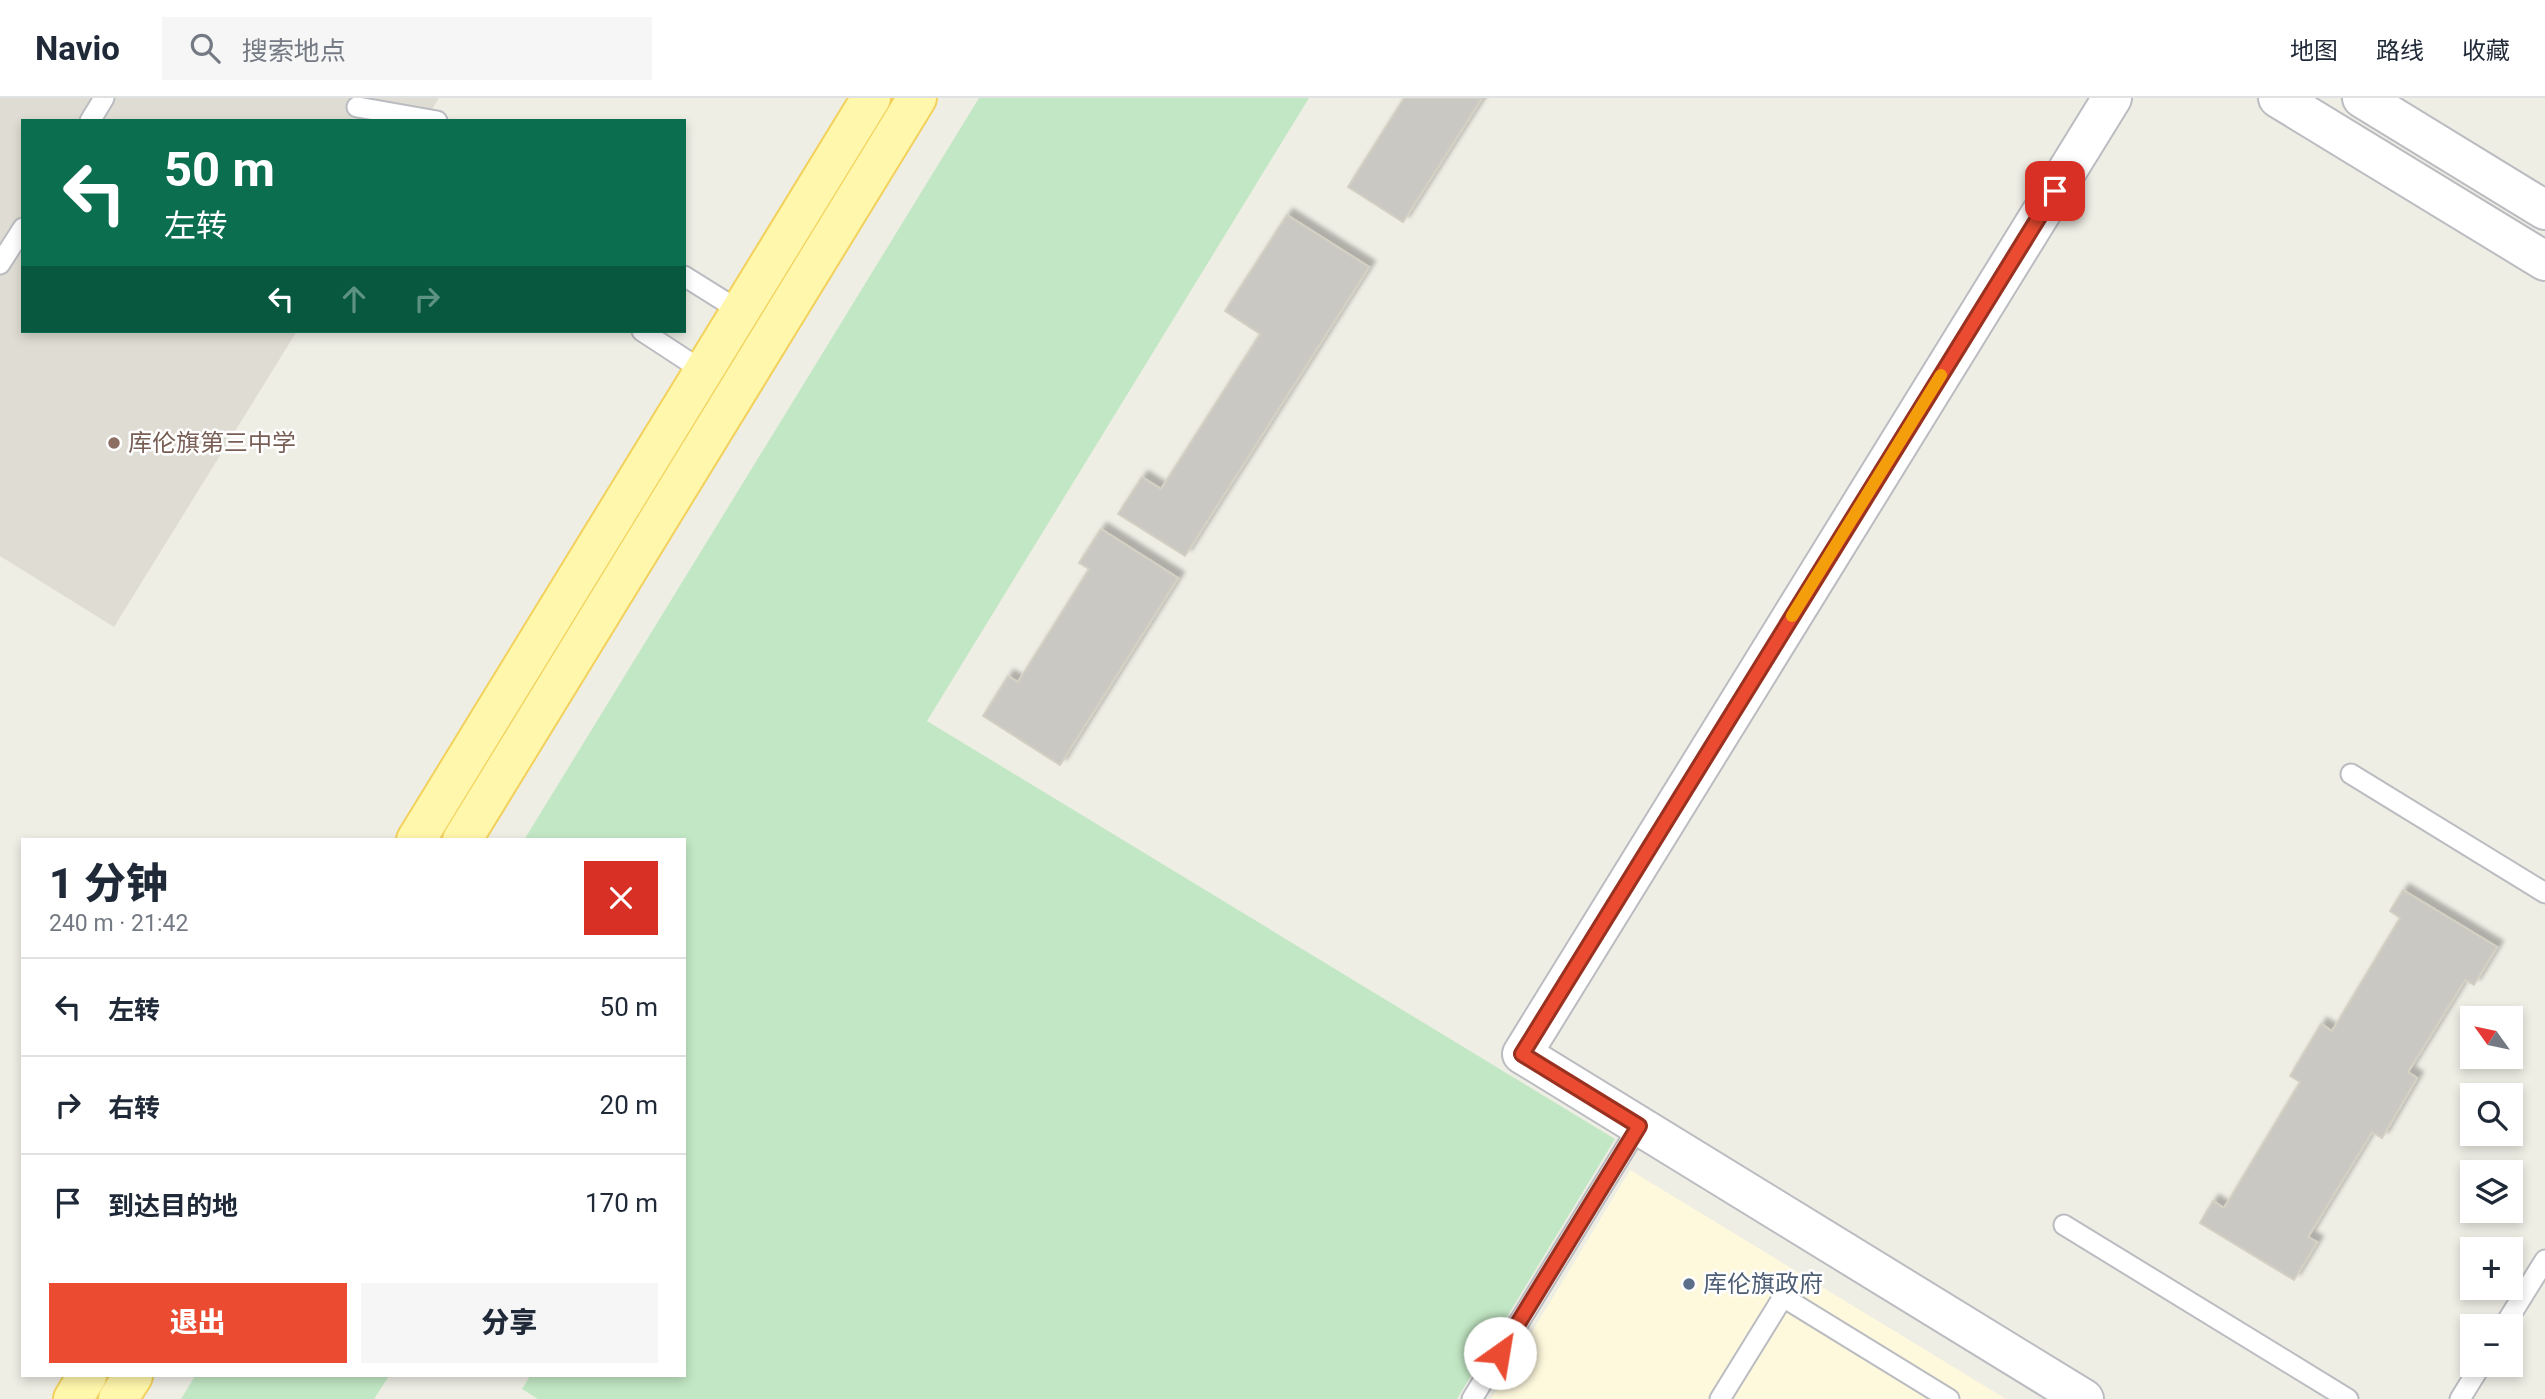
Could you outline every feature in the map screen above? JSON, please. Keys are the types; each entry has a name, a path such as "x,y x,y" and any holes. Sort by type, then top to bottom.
{"main road":[{"path":"417,838 871,98"},
{"path":"462,838 917,98"},
{"path":"73,1399 87,1377"},
{"path":"118,1399 132,1377"}],"street":[{"path":"2084,1399 1522,1054 2112,98"},
{"path":"2278,98 2545,261"},
{"path":"2362,98 2545,210"}],"lane":[{"path":"91,119 104,98"},
{"path":"356,109 424,119"},
{"path":"0,264 19,238"},
{"path":"686,277 740,311"},
{"path":"645,333 703,371"},
{"path":"2351,774 2545,893"},
{"path":"1472,1399 1639,1126"},
{"path":"2064,1225 2348,1399"},
{"path":"2512,1314 2545,1261"},
{"path":"1720,1399 1783,1297 1949,1399"},
{"path":"2460,1399 2474,1377"}],"shaded area":[{"name":"库伦旗第三中学","path":"0,98 439,98 426,119 21,119 21,333 296,333 114,627 0,556"},
{"name":"库伦旗政府","path":"1630,1170 2006,1399 1491,1399"}],"green space":[{"path":"979,98 1309,98 927,721 1615,1139 1457,1399 538,1399 522,1389 529,1377 686,1377 686,838 525,838"},
{"path":"194,1377 388,1377 374,1399 181,1399"}],"building":[{"path":"1404,98 1482,98 1403,222 1348,187"},
{"path":"1287,215 1369,267 1185,556 1118,514 1142,477 1161,489 1260,334 1225,311"},
{"path":"1101,529 1178,578 1060,765 983,716 1008,676 1018,682 1089,569 1079,563"},
{"path":"2403,890 2497,947 2474,985 2465,980 2408,1072 2417,1078 2382,1138 2372,1132 2308,1237 2317,1242 2294,1280 2200,1223 2213,1201 2224,1208 2300,1082 2290,1076 2321,1024 2332,1031 2400,918 2390,911"}],"slow traffic":[{"path":"1792,616 1941,375"}],"place":[{"name":"库伦旗第三中学","path":"114,443"},
{"name":"库伦旗政府","path":"1689,1284"}],"route":[{"path":"1500,1353 1639,1126 1522,1054 2055,191"}]}
